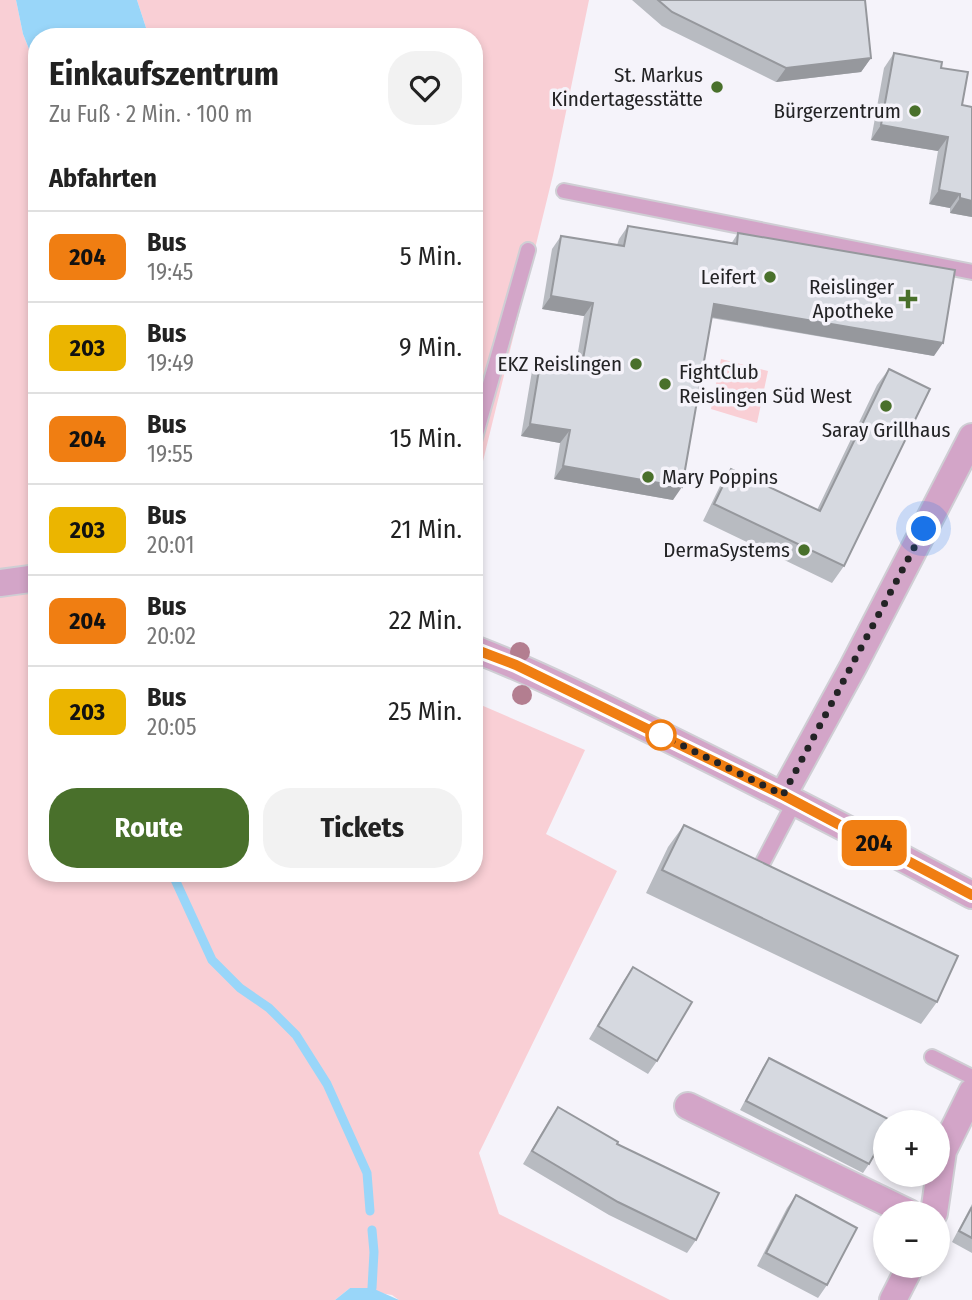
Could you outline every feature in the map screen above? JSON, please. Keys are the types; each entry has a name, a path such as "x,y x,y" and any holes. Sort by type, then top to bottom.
{"street":[{"path":"789,798 972,436"},
{"path":"0,583 28,579"},
{"path":"483,653 562,687 789,798 972,895"},
{"path":"936,1201 943,1151 972,1092"},
{"path":"688,1106 884,1201"},
{"path":"893,1300 904,1278"}],"lane":[{"path":"564,191 972,272"},
{"path":"483,409 528,250"},
{"path":"760,868 789,798"},
{"path":"932,1057 972,1077"}],"shaded area":[{"path":"0,0 16,0 28,46 28,882 483,882 483,706 585,750 546,834 617,871 479,1153 499,1214 670,1300 399,1300 392,1295 350,1288 335,1300 0,1300"},
{"path":"137,0 589,0 553,175 483,461 483,28 146,28"},
{"path":"721,359 768,371 757,423 711,409"}],"water":[{"path":"16,0 137,0 146,28 28,28 28,46"},
{"path":"350,1288 372,1288 399,1300 335,1300"}],"building":[{"path":"658,0 865,0 871,58 786,68 672,12"},
{"path":"894,53 942,62 941,68 968,72 962,105 972,107 972,201 960,198 960,194 939,190 948,137 881,125"},
{"name":"EKZ Reislingen","path":"628,226 737,244 738,233 955,270 943,343 714,304 682,487 563,466 570,430 530,424 541,358 582,365 593,303 551,296 561,236 624,246"},
{"path":"889,369 930,389 844,566 714,504 731,469 820,511"},
{"path":"684,825 958,956 937,1002 662,870"},
{"path":"633,967 692,1002 657,1061 598,1026"},
{"path":"769,1058 873,1111 873,1157 869,1164 746,1101"},
{"path":"558,1107 618,1142 617,1144 719,1193 696,1240 618,1202 532,1151"},
{"path":"796,1195 857,1228 827,1285 766,1253"},
{"path":"972,1207 972,1238 959,1231"}],"waterway":[{"path":"176,882 212,960 240,988 269,1008 296,1035 327,1084 367,1173 370,1211"},
{"path":"372,1230 372,1288"}],"bus line":[{"name":"204","path":"483,652 596,703 783,795 972,895"}],"place":[{"name":"St. Markus Kindertagesstätte","path":"717,87"},
{"name":"Bürgerzentrum","path":"915,111"},
{"name":"Leifert","path":"770,277"},
{"name":"Reislinger Apotheke","path":"908,299"},
{"name":"EKZ Reislingen","path":"636,364"},
{"name":"FightClub Reislingen Süd West","path":"665,384"},
{"name":"Saray Grillhaus","path":"886,406"},
{"name":"Mary Poppins","path":"648,477"},
{"name":"DermaSystems","path":"804,550"}],"route":[{"path":"661,735 783,795 924,529"}]}
